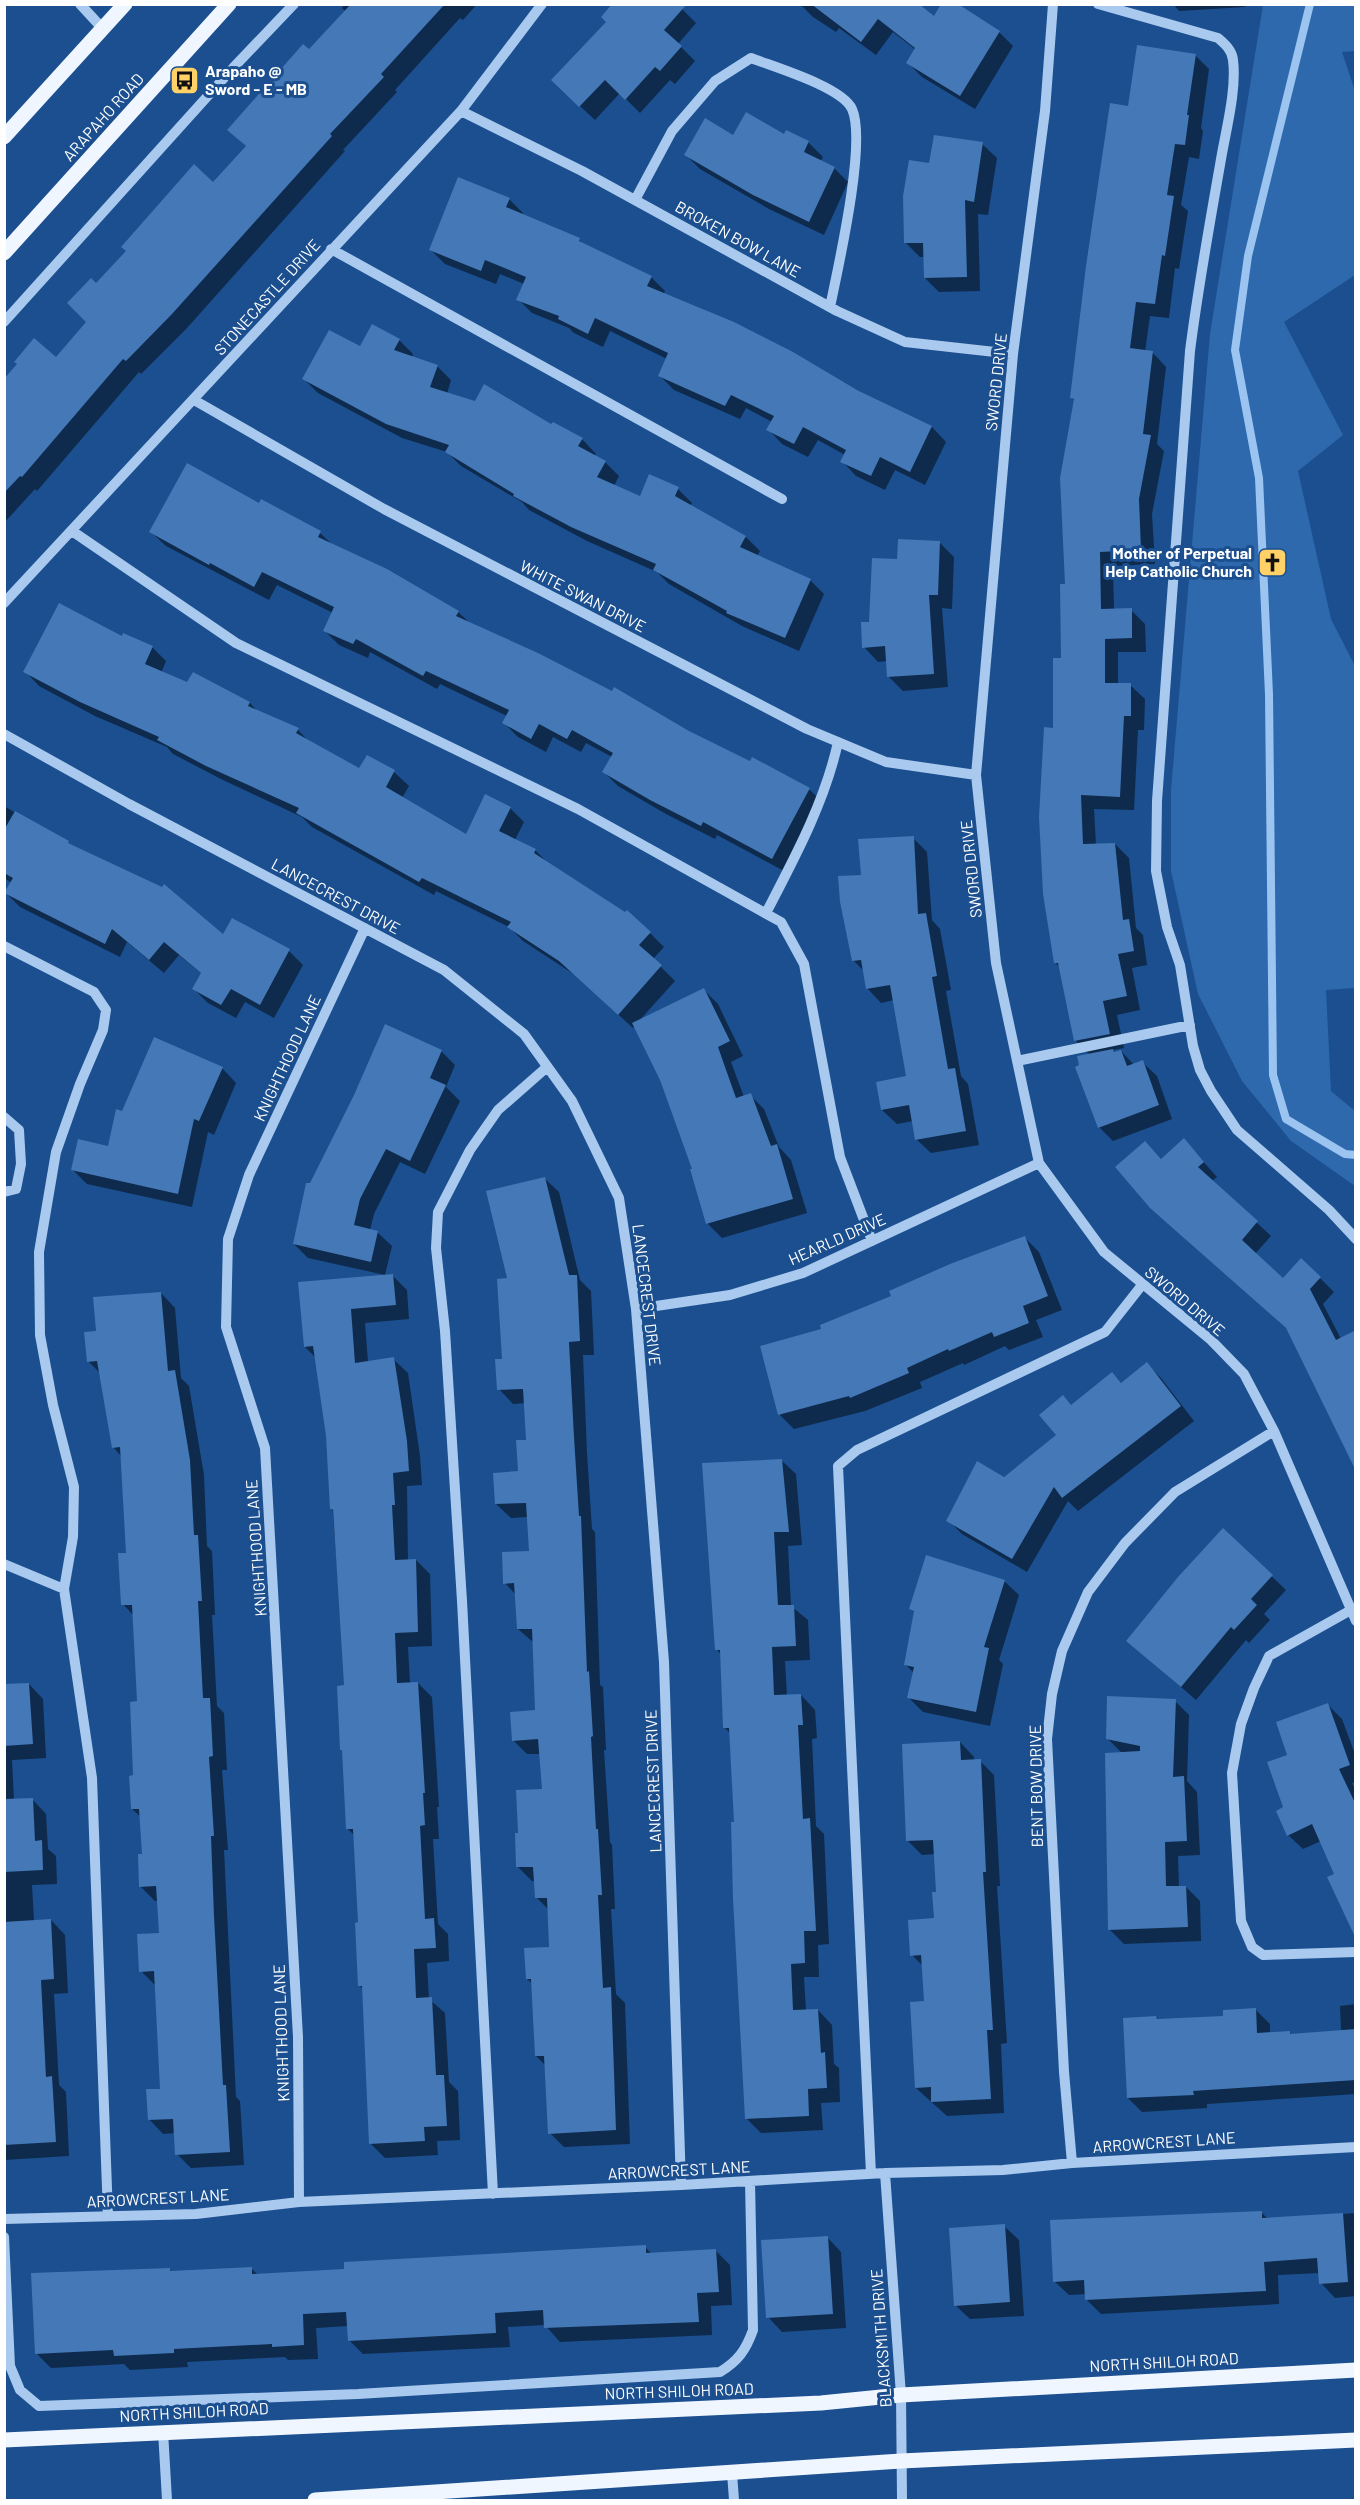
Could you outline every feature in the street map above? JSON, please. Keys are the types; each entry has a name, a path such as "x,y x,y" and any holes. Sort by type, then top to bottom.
{"main road":[{"path":"4,137 125,4"},
{"name":"ARAPAHO ROAD","path":"4,253 229,4"},
{"name":"NORTH SHILOH ROAD","path":"4,2440 821,2403 901,2396 1356,2370"},
{"path":"315,2500 901,2462 1356,2440"}],"street":[{"path":"80,4 103,29"},
{"path":"4,322 233,68 294,4"},
{"name":"STONECASTLE DRIVE","path":"6,599 72,531 461,111 542,4"},
{"name":"SWORD DRIVE","path":"1053,4 1045,111 1013,354 976,775 996,963 1040,1162 1104,1252 1211,1340 1244,1374 1274,1431 1353,1616"},
{"path":"1098,4 1218,38 1227,45 1233,57 1234,75 1228,119 1199,281 1191,351 1157,801 1156,872 1167,927 1180,965 1200,1070 1211,1091 1237,1130 1329,1209 1356,1239"},
{"path":"635,200 672,130 715,81 751,58 831,89 852,108 857,137 846,226 830,307"},
{"name":"BROKEN BOW LANE","path":"461,111 582,171 830,307 905,342 1013,354"},
{"path":"331,249 782,499"},
{"name":"WHITE SWAN DRIVE","path":"194,400 384,509 807,729 886,762 976,775"},
{"path":"72,531 236,643 578,809 781,922 804,964 840,1157 872,1241"},
{"name":"LANCECREST DRIVE","path":"4,734 129,804 444,970 524,1034 572,1101 619,1198 636,1309 664,1662 681,2185"},
{"path":"766,913 797,854 833,767 838,742"},
{"name":"KNIGHTHOOD LANE","path":"299,2202 298,2037 265,1448 226,1327 228,1239 249,1175 365,928"},
{"path":"4,946 94,992 106,1010 103,1030 80,1084 56,1152 39,1252 40,1335 53,1404 74,1487 73,1537 64,1589 92,1778 108,2216"},
{"path":"1017,1061 1190,1024"},
{"path":"493,2193 460,1578 445,1331 436,1248 438,1212 470,1150 498,1110 547,1067"},
{"path":"4,1117 19,1130 21,1164 16,1189 4,1192"},
{"name":"HEARLD DRIVE","path":"636,1309 730,1295 802,1273 1040,1162"},
{"path":"871,2174 838,1467 857,1450 1104,1332 1142,1285"},
{"name":"BENT BOW DRIVE","path":"1072,2163 1064,2072 1047,1738 1052,1695 1062,1651 1088,1592 1125,1543 1175,1492 1274,1431"},
{"path":"4,1564 64,1589"},
{"path":"1353,1616 1269,1656 1241,1724 1232,1773 1241,1922 1252,1947 1263,1954 1356,1952"},
{"name":"ARROWCREST LANE","path":"4,2219 196,2214 299,2202 681,2185 885,2173 1004,2170 1072,2163 1356,2147"},
{"name":"BLACKSMITH DRIVE","path":"885,2173 901,2396 902,2500"},
{"path":"4,2237 10,2366 20,2390 39,2406 357,2394 720,2372 735,2363 747,2347 753,2330 750,2181"},
{"path":"163,2431 167,2500"},
{"path":"732,2473 734,2500"}],"shaded area":[{"name":"Mother of Perpetual Help Catholic Church","path":"1263,5 1355,5 1355,51 1342,52 1355,91 1355,275 1284,322 1343,435 1298,471 1331,619 1355,666 1355,988 1326,990 1331,1091 1355,1111 1355,1186 1291,1141 1242,1081 1198,994 1171,871 1171,790 1210,334"}],"building":[{"path":"351,4 445,4 381,74 384,77 330,134 332,136 172,314 126,361 123,359 22,477 20,476 4,493 4,379 17,364 14,362 34,338 56,357 86,322 67,303 91,278 96,283 126,251 121,247 194,164 213,182 246,146 227,130 303,44 309,49"},
{"path":"612,4 687,4 664,30 682,46 660,71 655,67 625,100 605,80 579,107 551,80 606,22 601,17"},
{"path":"811,4 919,4 934,16 941,4 958,4 1000,31 960,96 906,63 915,48 878,19 861,42"},
{"path":"1137,45 1196,54 1185,145 1175,144 1167,195 1174,196 1155,304 1136,302 1130,348 1153,351 1143,434 1151,435 1139,499 1141,550 1100,552 1101,609 1132,608 1132,638 1105,639 1105,683 1131,683 1131,716 1124,716 1120,797 1081,795 1083,844 1115,843 1123,920 1129,919 1134,951 1118,954 1127,996 1103,1001 1110,1034 1074,1041 1058,963 1054,963 1043,894 1039,817 1044,727 1053,728 1053,658 1061,658 1060,584 1065,584 1060,478 1074,399 1070,398 1086,266 1110,103 1128,106"},
{"path":"746,112 784,134 786,130 809,141 804,152 835,167 809,222 753,195 684,155 705,118 733,135"},
{"path":"934,135 983,142 974,202 965,200 967,277 924,278 923,243 904,243 903,196 909,160 929,163"},
{"path":"458,177 510,198 506,207 580,238 579,241 652,276 647,286 734,322 793,352 857,390 932,426 910,472 880,457 871,476 840,462 846,450 803,427 794,444 766,430 774,416 731,395 725,406 658,376 668,353 595,318 588,334 558,319 559,316 516,300 526,277 485,260 481,271 429,250"},
{"path":"372,324 400,339 394,350 438,365 430,387 475,401 484,384 551,424 553,422 583,438 578,446 606,461 597,477 640,496 649,474 679,487 675,496 746,536 740,547 811,579 785,638 726,613 727,611 653,570 656,564 571,527 513,496 514,494 445,452 449,445 386,424 302,379 329,330 360,346"},
{"path":"187,463 259,503 261,499 321,531 318,537 387,569 459,611 456,616 538,653 612,691 614,687 689,731 750,761 752,757 810,788 772,859 703,822 701,826 650,800 602,772 613,753 572,730 567,739 539,724 531,739 502,723 509,710 426,671 423,676 356,639 353,644 323,631 334,607 262,572 254,587 149,532"},
{"path":"898,539 940,541 938,595 929,595 934,674 887,677 885,646 862,648 861,622 869,622 872,558 897,559"},
{"path":"59,603 122,636 123,633 153,646 145,664 187,682 193,672 250,702 248,706 299,728 296,733 359,768 367,755 395,770 386,787 466,834 485,794 511,807 499,831 536,849 534,853 625,912 627,910 651,932 639,945 662,965 618,1015 559,961 507,927 511,922 422,878 419,882 296,813 299,808 206,766 157,740 159,737 80,702 23,672"},
{"path":"15,811 69,841 68,843 162,887 164,884 223,934 232,918 290,949 260,1005 231,989 221,1005 192,989 201,973 164,942 149,960 112,929 105,944 4,893 13,878 4,873 4,830"},
{"path":"914,836 918,914 926,913 937,976 932,977 948,1069 955,1068 966,1131 915,1140 909,1105 881,1110 876,1082 906,1076 890,985 866,989 861,960 852,961 840,902 838,876 861,875 858,839"},
{"path":"704,988 730,1041 718,1047 736,1098 751,1093 771,1146 777,1144 793,1199 706,1224 690,1169 692,1169 660,1080 632,1023"},
{"path":"385,1024 442,1050 430,1078 446,1085 410,1161 386,1149 360,1199 354,1225 378,1231 371,1262 293,1244 306,1183 310,1183 354,1095"},
{"path":"154,1037 223,1067 199,1121 194,1119 178,1194 71,1170 78,1139 108,1146 116,1109 122,1111"},
{"path":"1113,1049 1114,1052 1121,1050 1127,1066 1143,1060 1159,1105 1098,1128 1075,1067 1079,1065 1077,1056"},
{"path":"1184,1138 1204,1162 1198,1167 1258,1221 1242,1240 1283,1278 1301,1258 1321,1277 1310,1289 1336,1340 1356,1330 1356,1471 1286,1328 1150,1208 1115,1167 1145,1141 1161,1159"},
{"path":"545,1177 569,1275 577,1275 580,1341 569,1342 579,1516 581,1516 596,1829 598,1829 602,1895 598,1895 603,1988 611,1987 616,2130 548,2134 544,2056 535,2056 531,1979 526,1979 524,1948 549,1947 547,1898 535,1898 533,1867 516,1867 515,1833 518,1833 516,1790 542,1789 538,1739 512,1741 510,1712 535,1710 532,1629 517,1629 514,1583 503,1584 502,1552 529,1551 526,1503 495,1504 493,1473 518,1471 516,1440 526,1440 523,1389 497,1390 495,1359 502,1359 497,1279 507,1278 486,1191"},
{"path":"1025,1236 1048,1296 1023,1306 1029,1323 994,1337 992,1332 949,1351 948,1349 907,1368 909,1373 850,1398 849,1396 778,1415 760,1346 821,1329 820,1325 891,1296 889,1291 950,1264"},
{"path":"393,1274 396,1305 351,1309 355,1363 394,1357 407,1441 409,1471 393,1473 395,1560 416,1559 418,1632 395,1633 397,1683 418,1682 425,1793 423,1793 425,1825 420,1826 425,1919 434,1918 436,1948 414,1949 416,1998 432,1997 436,2075 444,2075 447,2126 424,2127 425,2141 369,2144 362,1986 358,1986 355,1923 358,1922 353,1829 346,1829 342,1750 340,1750 337,1686 344,1685 333,1509 330,1509 326,1436 313,1346 304,1347 298,1282"},
{"path":"161,1292 168,1371 175,1370 190,1460 194,1535 198,1535 202,1601 198,1601 203,1698 210,1698 213,1756 209,1757 214,1836 211,1836 214,1916 223,2085 226,2085 230,2152 175,2155 173,2119 148,2120 146,2089 160,2089 154,1971 139,1972 137,1934 159,1933 156,1886 139,1887 138,1854 142,1854 139,1809 131,1809 129,1776 133,1775 130,1702 137,1701 132,1605 121,1605 118,1553 126,1553 120,1447 112,1448 97,1361 87,1362 84,1332 96,1331 93,1297"},
{"path":"1147,1362 1181,1406 1062,1498 1054,1487 1012,1559 946,1521 977,1461 1004,1477 1056,1435 1039,1415 1063,1395 1071,1405 1112,1372 1121,1383"},
{"path":"782,1459 789,1532 774,1532 778,1605 794,1605 796,1646 772,1647 774,1695 801,1694 803,1725 798,1725 803,1819 810,1818 816,1931 804,1931 805,1963 791,1964 793,2010 818,2009 821,2053 825,2052 827,2088 808,2089 809,2116 745,2119 733,1899 731,1822 734,1822 729,1728 723,1728 720,1650 715,1650 702,1463"},
{"path":"1223,1528 1273,1575 1251,1599 1257,1605 1234,1630 1231,1627 1181,1687 1126,1641 1178,1577"},
{"path":"926,1555 1005,1580 984,1647 989,1648 976,1712 907,1698 914,1667 904,1665 914,1611 909,1609"},
{"path":"29,1683 33,1744 4,1746 4,1684"},
{"path":"1107,1696 1176,1699 1173,1777 1184,1776 1187,1841 1165,1842 1166,1886 1186,1886 1188,1927 1108,1930 1105,1753 1140,1751 1140,1746 1106,1739"},
{"path":"1328,1703 1350,1765 1339,1769 1356,1805 1356,1939 1327,1877 1334,1874 1312,1824 1287,1836 1276,1811 1283,1807 1267,1762 1287,1755 1276,1722"},
{"path":"960,1741 961,1760 981,1759 986,1872 983,1872 993,2030 987,2030 991,2099 931,2102 931,2087 915,2088 910,2002 924,2001 921,1955 910,1956 908,1920 934,1918 932,1892 936,1892 933,1840 906,1841 902,1744"},
{"path":"33,1798 35,1841 42,1840 43,1870 4,1872 4,1799"},
{"path":"51,1919 54,1979 41,1980 46,2077 52,2076 56,2142 4,2145 4,1922"},
{"path":"1256,2008 1257,2033 1290,2031 1290,2034 1356,2029 1356,2080 1193,2091 1194,2095 1127,2098 1123,2018 1223,2016 1223,2010"},
{"path":"1262,2211 1262,2218 1343,2213 1348,2282 1319,2284 1317,2258 1264,2262 1266,2291 1085,2300 1084,2280 1053,2282 1050,2220"},
{"path":"1005,2224 1010,2302 954,2306 949,2228"},
{"path":"828,2236 833,2314 766,2318 761,2240"},
{"path":"646,2245 646,2253 716,2249 719,2292 697,2293 699,2322 544,2328 543,2310 495,2313 496,2333 348,2341 346,2312 303,2314 304,2345 272,2347 272,2344 174,2349 174,2353 114,2356 113,2350 35,2354 31,2273 252,2267 252,2274 344,2269 344,2262"}],"waterway":[{"path":"1310,4 1248,256 1235,350 1259,478 1269,694 1273,1075 1286,1119 1345,1154 1356,1155"}],"place":[{"name":"Arapaho @ Sword - E - MB","path":"184,80"},
{"name":"Mother of Perpetual Help Catholic Church","path":"1273,562"}]}
